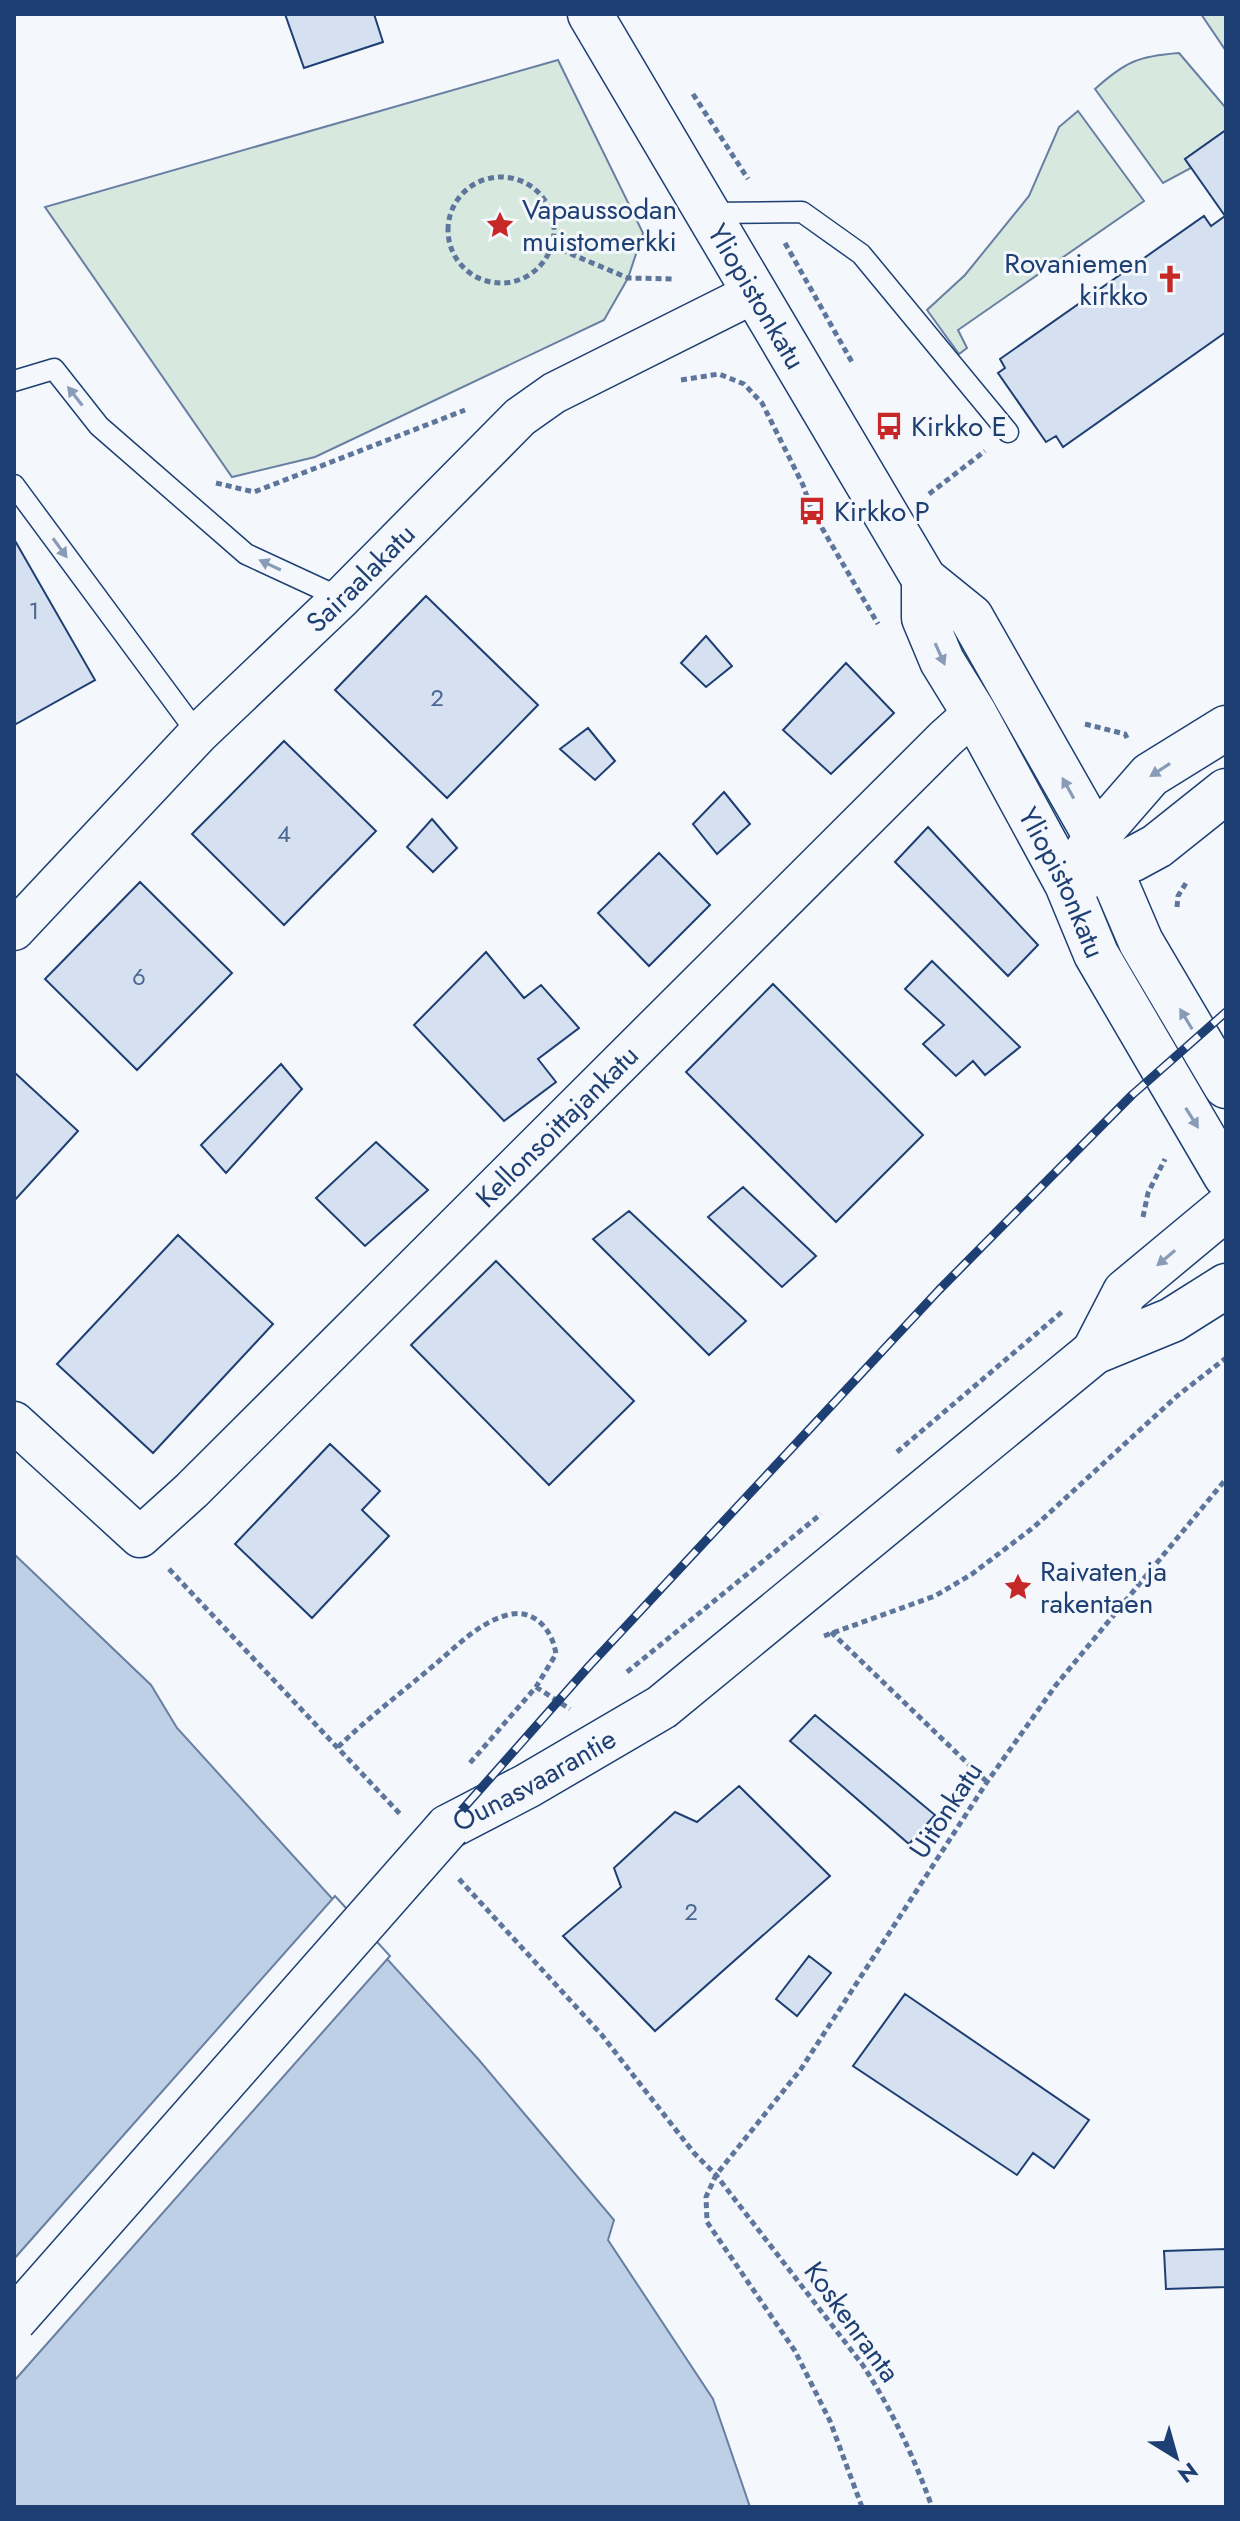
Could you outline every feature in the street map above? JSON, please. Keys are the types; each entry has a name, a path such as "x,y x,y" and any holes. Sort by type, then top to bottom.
{"street":[{"name":"Yliopistonkatu","path":"591,14 924,579 971,617 1102,853 1141,942 1226,1086"},
{"name":"Sairaalakatu","path":"14,930 198,734 341,598 527,412 554,393 756,292"},
{"name":"Yliopistonkatu","path":"924,579 924,618 942,661 974,713 1067,884 1096,954 1226,1176"},
{"name":"Kellonsoittajankatu","path":"14,1422 140,1537 192,1490 974,713"},
{"path":"1067,884 1102,853 1150,775 1226,728"},
{"path":"1102,853 1157,846 1226,791"},
{"name":"Ounasvaarantie","path":"1094,1352 1125,1292 1226,1208"},
{"name":"Ounasvaarantie","path":"14,2320 448,1827 527,1786 662,1707 1094,1352 1172,1320 1226,1286"}],"lane":[{"path":"709,213 802,212 861,254 1001,438"},
{"path":"14,381 54,369 99,426 246,554 341,598"},
{"path":"14,485 198,734"}],"path":[{"path":"685,81 768,212 860,376"},
{"path":"496,176 522,181 543,196 551,211 554,228 552,246 534,272 520,280 488,282 473,276 460,265 452,252 448,220 453,204 464,190 479,181 496,176"},
{"path":"552,246 628,278 675,279"},
{"path":"719,374 744,384 762,403 803,485 812,511 883,631"},
{"path":"921,481 929,494 1001,438"},
{"path":"1083,724 1125,734 1133,748"},
{"path":"1175,920 1178,896 1193,871"},
{"path":"1138,1231 1148,1193 1168,1155"},
{"path":"886,1461 1064,1310"},
{"path":"818,1639 935,1596 972,1574 1034,1527 1177,1396 1226,1358"},
{"name":"Uitonkatu","path":"716,2175 801,2069 987,1782 1056,1685 1226,1479"},
{"path":"625,1674 827,1509"},
{"path":"338,1747 480,1627 507,1615 523,1615 540,1621 553,1636 556,1654 536,1687 468,1765"},
{"path":"831,1632 987,1782"},
{"path":"536,1687 568,1710 577,1708"},
{"path":"716,2175 706,2197 707,2222 795,2351 830,2421 862,2507"},
{"name":"Koskenranta","path":"716,2175 870,2376 908,2449 932,2507"}],"shaded area":[{"path":"1201,14 1226,14 1226,51"},
{"path":"1179,53 1226,108 1226,130 1185,159 1191,168 1163,183 1095,89 1133,62"},
{"path":"558,60 643,233 628,278 604,320 315,457 232,477 45,207"},
{"path":"1078,111 1144,201 958,330 967,348 959,354 927,310 965,275 1029,196 1059,127"}],"water":[{"path":"14,1554 151,1685 177,1728 479,2060 614,2220 608,2240 713,2399 750,2507 14,2507"}],"pier":[{"path":"335,1896 390,1956 14,2381 14,2259"}],"building":[{"path":"285,14 374,14 383,42 304,68"},
{"name":"Rovaniemen kirkko","path":"1226,130 1226,332 1063,447 1056,436 1046,442 998,373 1005,368 1000,359 1204,216 1211,226 1225,216 1185,159"},
{"path":"14,539 95,680 16,724 14,721"},
{"path":"426,596 538,705 447,798 335,690"},
{"path":"706,636 732,666 706,687 681,663"},
{"path":"846,663 894,713 831,774 783,730"},
{"path":"588,728 615,761 595,780 560,749"},
{"path":"284,741 376,831 284,925 192,834"},
{"path":"724,792 750,824 717,854 693,824"},
{"path":"432,819 457,848 433,872 407,847"},
{"path":"928,827 1038,945 1008,976 895,862"},
{"path":"659,853 710,905 649,966 598,913"},
{"path":"140,882 232,973 137,1070 45,979"},
{"path":"486,952 524,998 541,985 579,1028 538,1059 556,1082 504,1121 414,1025"},
{"path":"932,961 1020,1047 985,1075 973,1061 956,1076 923,1044 944,1025 905,989"},
{"path":"773,984 923,1135 836,1222 686,1072"},
{"path":"281,1064 302,1089 226,1173 201,1145"},
{"path":"14,1072 78,1131 14,1201"},
{"path":"376,1142 428,1190 365,1246 316,1198"},
{"path":"743,1187 816,1256 782,1287 708,1217"},
{"path":"629,1211 746,1321 709,1355 593,1239"},
{"path":"178,1235 273,1324 153,1453 57,1364"},
{"path":"496,1261 634,1401 549,1485 411,1345"},
{"path":"330,1444 380,1491 362,1510 389,1536 312,1618 235,1544"},
{"path":"815,1715 935,1815 909,1844 790,1741"},
{"path":"739,1786 830,1876 655,2031 563,1936 621,1887 614,1868 675,1812 697,1822"},
{"path":"809,1956 831,1973 797,2016 776,1999"},
{"path":"905,1994 1089,2120 1054,2168 1033,2153 1017,2175 853,2066"},
{"path":"1226,2249 1226,2287 1166,2289 1164,2251"}],"railway":[{"path":"14,2317 590,1665 939,1290 1132,1095 1226,1012"}],"place":[{"name":"Vapaussodan muistomerkki","path":"500,225"},
{"name":"Rovaniemen kirkko","path":"1170,279"},
{"name":"Kirkko E","path":"889,426"},
{"name":"Kirkko P","path":"812,511"},
{"name":"Raivaten ja rakentaen","path":"1018,1587"}]}
